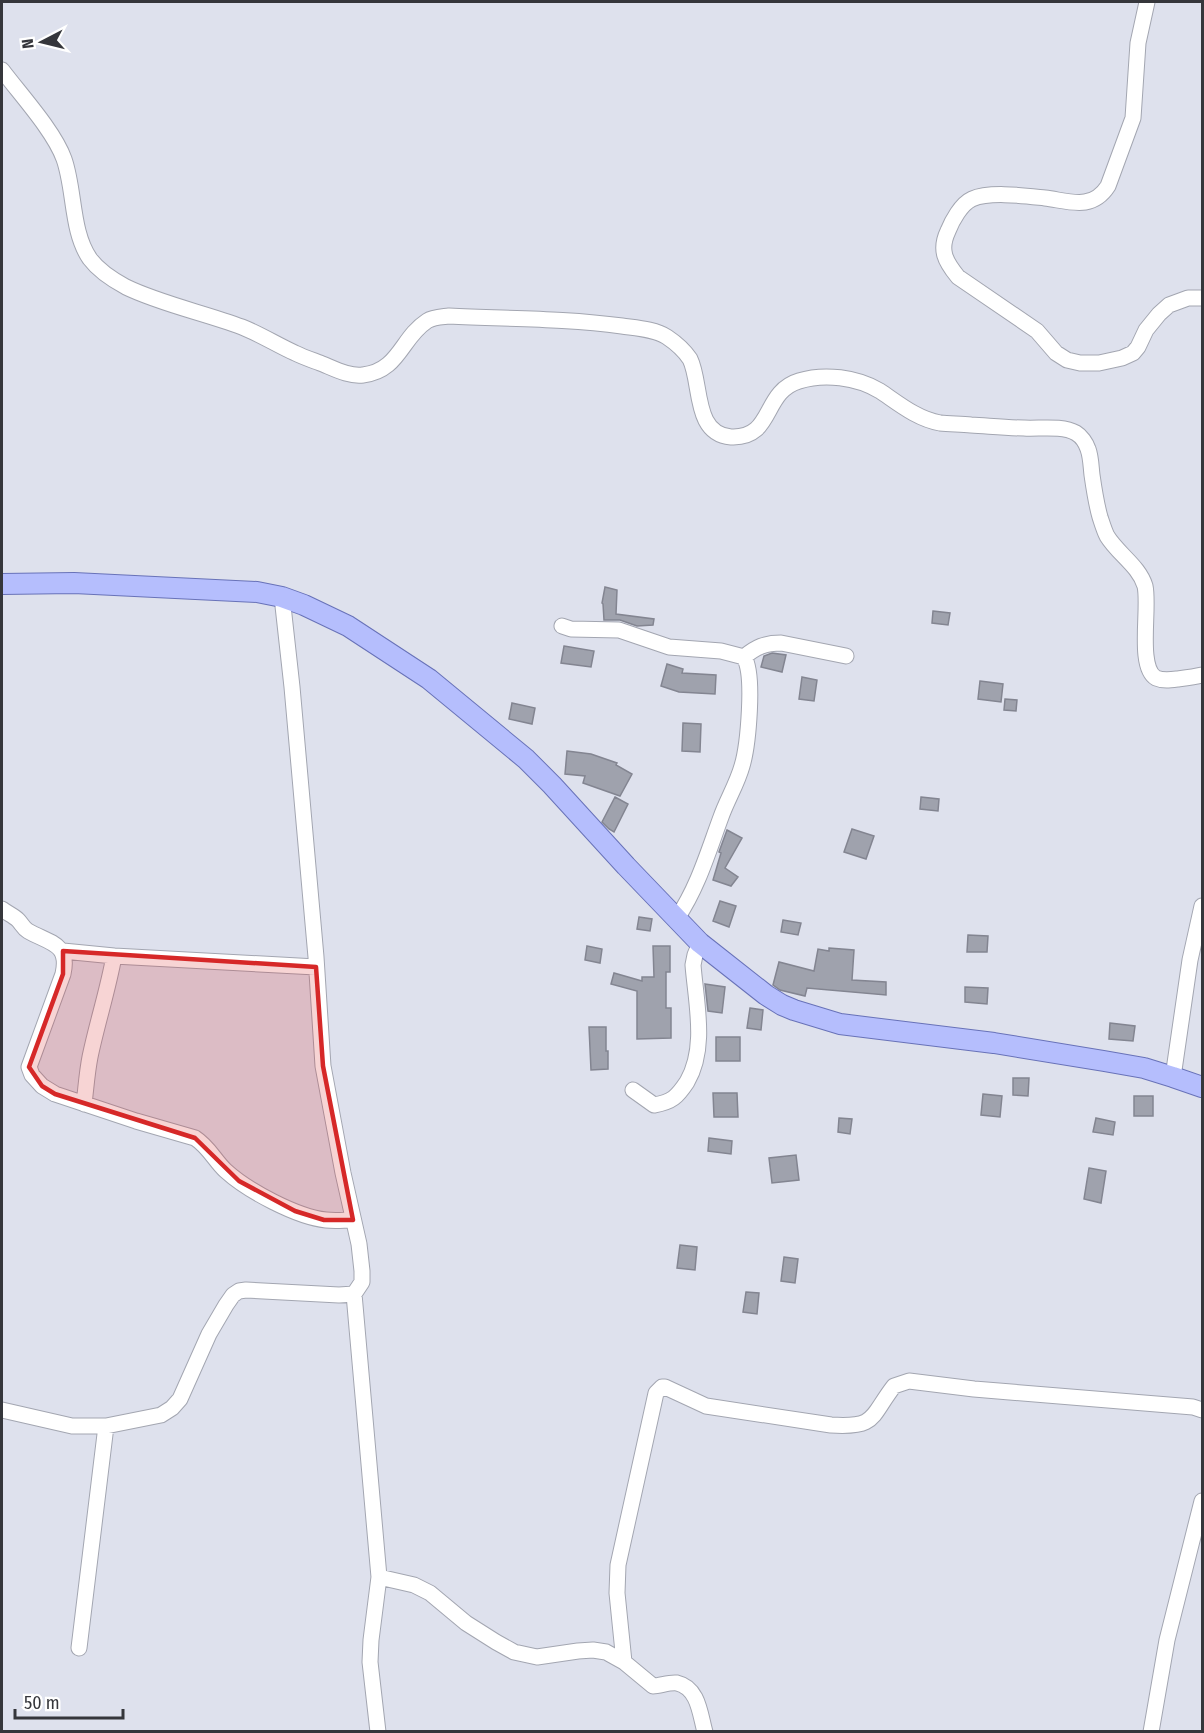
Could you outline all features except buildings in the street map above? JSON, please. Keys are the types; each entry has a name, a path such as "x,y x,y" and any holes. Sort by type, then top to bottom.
{"main road":[{"path":"2,584 74,583 257,592 282,597 304,605 348,626 429,679 526,759 700,943 766,994 794,1010 840,1023 994,1043 1144,1068 1203,1087"}],"street":[{"path":"1147,2 1138,43 1133,118 1108,186 1102,195 1086,202 1074,203 1047,198 1014,196 992,195 973,198 966,203 951,225 943,240 943,249 949,266 958,276 1037,331 1056,353 1067,360 1080,363 1099,363 1133,353 1146,330 1169,305 1188,298 1203,298"},
{"path":"2,70 42,122 60,151 86,251 91,261 108,277 128,288 244,327 295,353 345,373 358,376 382,370 389,365 422,325 435,318 449,316 604,324 637,328 664,335 679,346 685,352 693,368 706,421 713,430 729,437 744,436 754,432 767,416 772,402 786,387 798,381 822,377 856,380 877,389 923,418 939,423 1060,429 1076,433 1088,449 1102,526 1108,538 1139,573 1146,590 1146,653 1152,674 1157,679 1167,681 1203,675"},
{"path":"282,597 292,687 323,1066 359,1244 362,1270 362,1282 354,1294 379,1577 370,1662 378,1731"},
{"path":"562,626 571,629 619,630 669,647 721,651 744,657 747,661 748,730 742,766 721,816 702,871 688,902 677,918"},
{"path":"744,657 755,648 771,643 846,656"},
{"path":"1173,1077 1190,960 1203,906"},
{"path":"2,909 19,920 22,927 58,945 63,951 65,964 63,974 32,1058 30,1070 42,1086 55,1094 84,1104 195,1138 226,1171 239,1181 295,1212 324,1220 354,1220"},
{"path":"633,1090 654,1105 665,1103 673,1100 694,1070 699,1037 693,965 700,943"},
{"path":"63,951 316,967"},
{"path":"84,1104 89,1060 114,956"},
{"path":"2,1410 72,1426 106,1426 161,1415 180,1399 209,1334 226,1305 239,1291 354,1294"},
{"path":"624,1662 617,1593 618,1565 656,1393 662,1387 706,1406 831,1425 852,1426 868,1421 894,1386 909,1381 974,1389 1193,1407 1203,1410"},
{"path":"79,1648 106,1426"},
{"path":"1151,1731 1167,1640 1203,1501"},
{"path":"379,1577 414,1586 430,1593 466,1623 514,1652 537,1657 593,1650 606,1652 624,1662 653,1686 675,1683 688,1689 703,1715 705,1731"}],"highlighted area":[{"path":"63,951 316,967 323,1066 353,1220 324,1220 295,1211 239,1181 195,1138 55,1094 42,1086 29,1067 63,974"}]}
